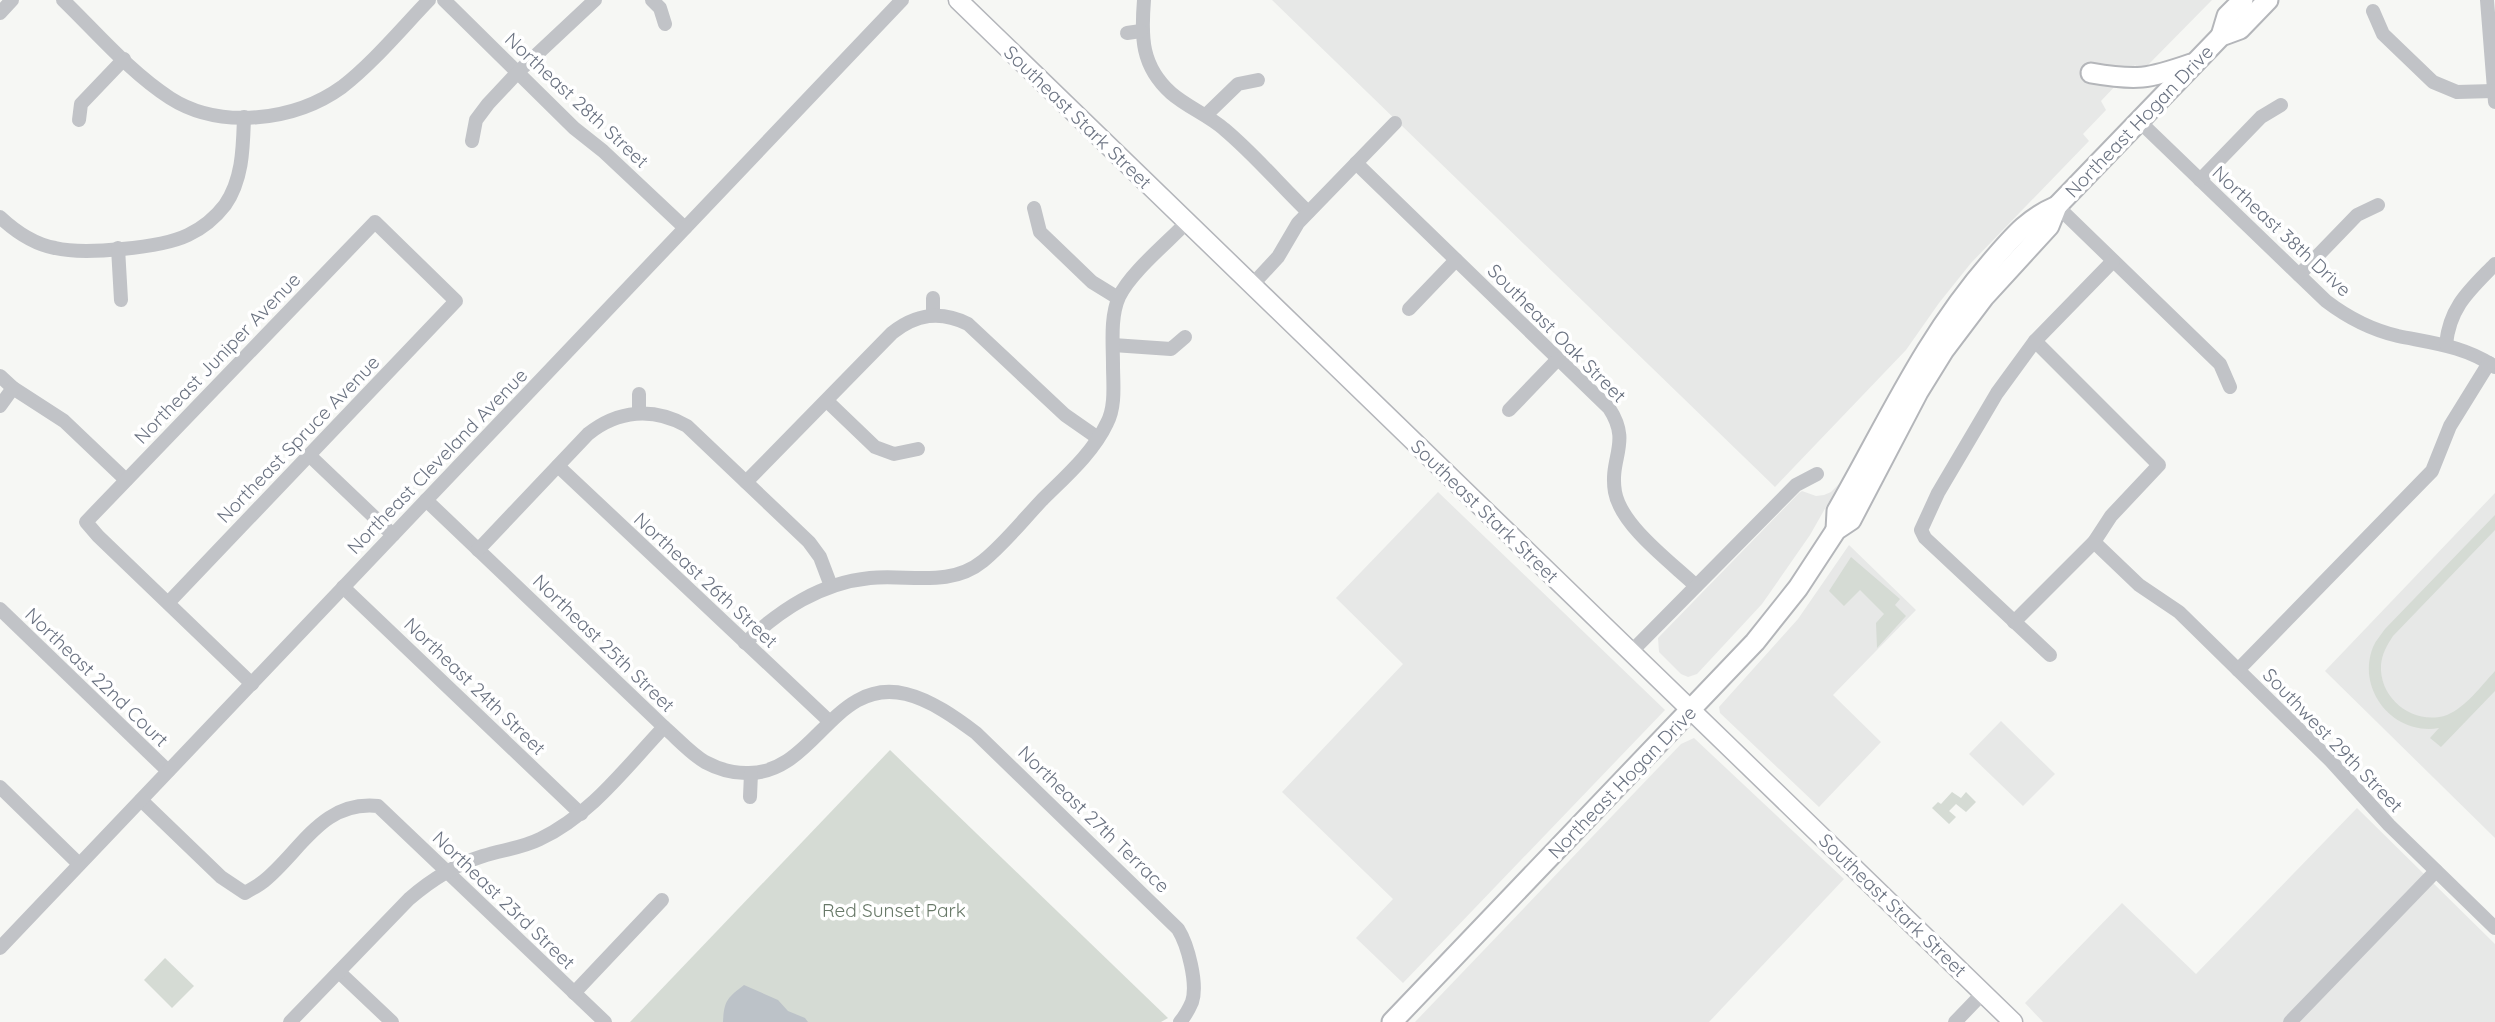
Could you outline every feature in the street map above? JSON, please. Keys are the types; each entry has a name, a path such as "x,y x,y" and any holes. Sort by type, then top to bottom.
{"highway":[{"name":"Northeast Hogan Drive","path":"2221,36 2227,16 2243,0"},
{"name":"Northeast Hogan Drive","path":"1392,1022 1691,710 1776,616 1808,574 1836,530 1837,511 1896,400 1934,336 2002,250 2035,216 2057,206 2221,36 2240,29 2268,0"},
{"path":"2091,73 2128,79 2155,76 2196,62"}],"main road":[{"name":"Southeast Stark Street","path":"958,0 2013,1022"}],"street":[{"path":"0,13 12,0"},
{"path":"63,0 152,84 182,104 220,115 244,117 295,111 330,95 351,80 429,0"},
{"name":"Northeast 28th Street","path":"444,0 574,128 603,150 685,228"},
{"path":"472,141 476,120 488,104 595,0"},
{"path":"652,0 660,8 665,24"},
{"name":"Northeast Cleveland Avenue","path":"0,948 902,0"},
{"path":"1144,0 1134,32 1160,80 1172,94 1226,131 1308,212"},
{"path":"2373,10 2384,34 2433,82 2457,92 2494,97 2487,0"},
{"path":"79,120 81,104 124,59"},
{"path":"1206,115 1238,84 1258,80"},
{"path":"2200,180 2261,117 2281,105"},
{"path":"0,217 30,239 55,248 80,251 174,240 198,230 226,204 237,181 242,155 244,117"},
{"name":"Northeast 38th Drive","path":"2139,121 2298,275 2342,313 2396,336 2446,344 2492,365"},
{"path":"1252,285 1278,257 1291,233 1308,212 1395,123"},
{"name":"Southeast Oak Street","path":"1356,163 1609,408 1628,443 1614,481 1615,494 1625,518 1696,586"},
{"path":"2298,275 2357,215 2378,205"},
{"path":"2057,206 2220,363 2231,387"},
{"path":"1034,208 1040,232 1092,282 1118,298"},
{"name":"Northeast Juniper Avenue","path":"168,603 86,522 126,480 375,222 456,301"},
{"path":"745,643 788,607 831,586 870,578 948,577 972,568 1000,545 1084,456 1108,422 1112,404 1114,319 1118,298 1128,282 1187,222"},
{"path":"118,248 121,300"},
{"path":"1409,309 1456,260"},
{"path":"2050,655 1925,538 1922,530 1938,493 1973,430 1997,394 2035,341 2113,261"},
{"path":"2446,344 2447,331 2455,309 2495,264"},
{"path":"933,298 933,314"},
{"name":"Northeast Spruce Avenue","path":"168,603 456,301"},
{"path":"746,482 892,333 913,319 933,314 968,324 1065,415 1098,438"},
{"path":"1113,345 1171,349 1185,337"},
{"path":"2014,622 2094,542 2111,516 2159,466 2035,341"},
{"path":"1509,410 1558,359"},
{"path":"2238,670 2432,471 2450,426 2492,365"},
{"path":"0,376 13,388 64,421 126,480"},
{"path":"0,406 13,388"},
{"path":"639,394 639,413"},
{"path":"827,401 876,447 894,453 918,449"},
{"path":"478,550 599,425 621,415 664,415 687,426 808,542 820,558 831,586"},
{"path":"309,455 393,536"},
{"name":"Northeast 26th Street","path":"558,466 829,721"},
{"path":"1631,652 1796,485 1817,474"},
{"name":"Northeast 25th Street","path":"426,500 702,760 725,771 751,774"},
{"name":"Southwest 29th Street","path":"2094,542 2139,585 2179,612 2331,761 2389,825 2495,928"},
{"name":"Northeast 24th Street","path":"343,587 581,814"},
{"path":"168,603 252,684"},
{"name":"Northeast 22nd Court","path":"0,609 168,771"},
{"name":"Northeast 27th Terrace","path":"751,774 786,764 829,721 858,700 882,693 907,694 928,703 976,733 1178,929 1187,947 1194,991 1192,1002 1180,1022"},
{"path":"290,1022 409,899 445,871 485,855 526,845 581,814 664,727"},
{"path":"750,797 751,774"},
{"path":"0,787 79,864"},
{"name":"Northeast 23rd Street","path":"141,800 221,877 245,893 264,881 331,815 363,804 378,806 605,1022"},
{"path":"2290,1022 2436,871"},
{"path":"574,993 662,900"},
{"path":"338,972 391,1022"},
{"path":"1955,1022 1983,993"}],"shaded area":[{"path":"1272,0 2212,0 2146,67 2139,69 2135,65 2101,101 2106,110 2083,134 2089,141 1971,263 1906,350 1775,487"},
{"path":"1839,484 1810,535 1762,604 1697,674 1688,677 1681,674 1659,652 1658,638 1799,493 1802,491 1816,496 1824,495"},
{"path":"1438,492 1665,710 1403,983 1356,938 1393,899 1282,792 1403,664 1336,598"},
{"path":"2495,493 2495,838 2325,671"},
{"path":"1849,545 1916,610 1833,695 1881,742 1819,807 1720,713 1719,707 1798,619"},
{"path":"2001,721 2055,774 2023,806 1969,754"},
{"path":"1694,738 1844,879 1709,1022 1415,1022 1681,744"},
{"path":"2357,808 2495,944 2495,1022 2043,1022 2025,1003 2122,903 2196,974"},
{"path":"744,985 778,1000 788,1011 808,1022 723,1022 728,1001"}],"green space":[{"path":"2495,515 2495,530 2393,636 2382,657 2382,678 2386,689 2401,707 2423,717 2447,715 2461,707 2495,671 2495,691 2441,747 2430,738 2439,728 2423,729 2407,725 2383,707 2370,679 2369,663 2373,647 2385,629"},
{"path":"1851,557 1900,599 1895,605 1906,616 1877,648 1876,623 1884,614 1860,590 1844,606 1829,591"},
{"name":"Red Sunset Park","path":"890,750 1168,1018 1161,1022 630,1022"},
{"path":"1952,792 1961,798 1966,792 1976,802 1966,812 1956,804 1949,811 1956,817 1949,824 1932,808 1938,802 1941,804"},
{"path":"165,958 194,986 172,1008 144,980"}]}
